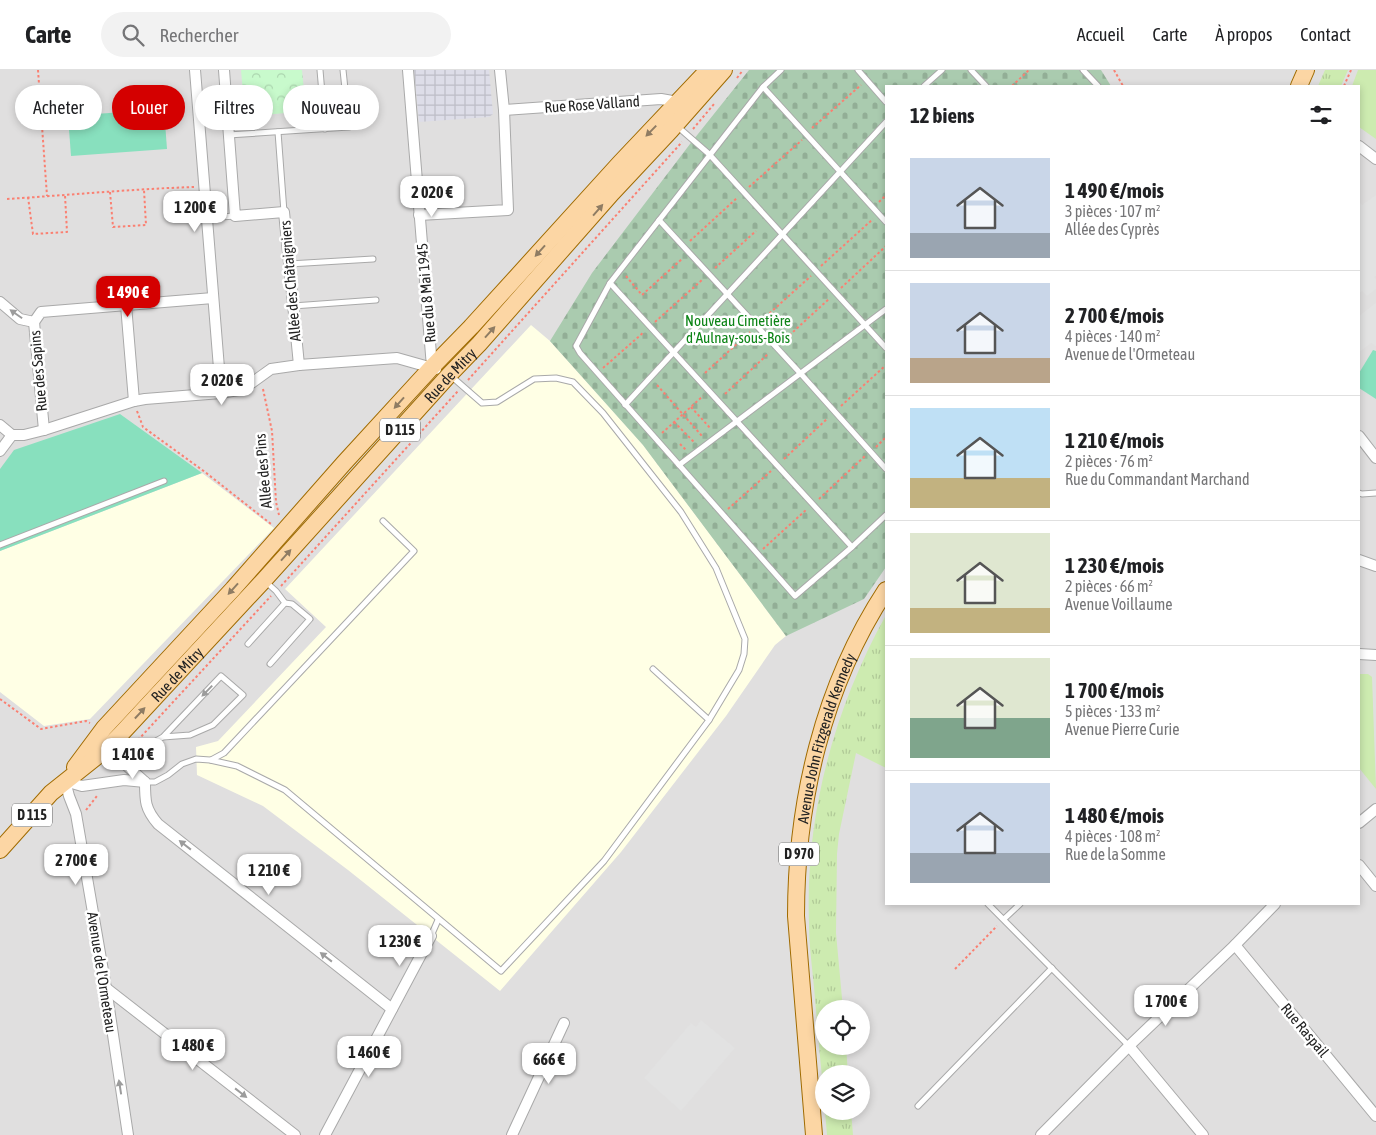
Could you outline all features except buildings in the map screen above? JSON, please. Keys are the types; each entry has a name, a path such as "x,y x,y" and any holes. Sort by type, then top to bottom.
{"main road":[{"name":"Rue de Mitry","path":"108,755 104,728 233,590 344,462 708,70"},
{"path":"1299,85 1306,70"},
{"path":"1311,85 1317,70"},
{"name":"Rue de Mitry","path":"0,850 51,793 66,781 108,755 119,736 270,586 449,375 479,344 612,194 682,130 730,74"},
{"name":"Avenue John Fitzgerald Kennedy","path":"814,1135 796,916 796,890 802,815 808,782 822,728 832,701 858,642 885,592"}],"street":[{"path":"195,70 221,394"},
{"path":"224,70 235,216"},
{"name":"Rue du 8 Mai 1945","path":"408,70 432,367"},
{"path":"419,215 508,210 504,110 500,70"},
{"name":"Rue Rose Valland","path":"504,110 661,99 678,102"},
{"path":"1360,147 1376,159"},
{"name":"Allée des Châtaigniers","path":"235,216 284,212 299,365"},
{"path":"34,322 41,312 213,298"},
{"name":"Rue des Sapins","path":"0,302 20,319 34,322 44,430"},
{"path":"126,305 134,401"},
{"path":"0,425 12,435 24,435 134,401 221,394 243,388 271,369 299,365 397,358 432,367 449,375"},
{"path":"0,451 12,435"},
{"path":"1360,437 1375,456"},
{"path":"1360,560 1376,566"},
{"path":"1360,654 1376,655"},
{"path":"108,755 145,782"},
{"path":"108,755 124,771 113,782"},
{"path":"66,781 82,786 124,780 145,782"},
{"name":"Avenue de l'Ormeteau","path":"66,781 76,814 106,988 128,1135"},
{"path":"145,782 146,807 158,824 392,1009"},
{"path":"1360,822 1376,809"},
{"path":"1360,867 1376,886"},
{"path":"1041,1135 1129,1046 1274,905"},
{"path":"325,1135 430,936"},
{"name":"Rue Raspail","path":"1235,945 1376,1116"},
{"path":"106,988 296,1135"},
{"path":"512,1135 564,1023"},
{"path":"1129,1046 1203,1135"}],"lane":[{"path":"320,70 321,85"},
{"path":"343,70 345,85"},
{"path":"781,70 763,87 620,269 610,283 576,346 625,405 795,596 885,516"},
{"path":"925,85 942,70"},
{"path":"971,70 985,85"},
{"path":"1083,70 1097,85"},
{"path":"860,71 885,101"},
{"path":"763,87 885,221"},
{"path":"625,405 885,123"},
{"path":"228,135 309,130"},
{"path":"682,130 710,154 885,347"},
{"path":"278,132 284,212"},
{"path":"206,218 235,216"},
{"path":"658,220 885,468"},
{"path":"288,264 373,259"},
{"path":"610,283 852,547"},
{"path":"292,306 376,300"},
{"path":"679,465 885,310"},
{"path":"145,782 155,782 182,764 196,759 237,766 285,790 501,971 604,861 708,720 739,670 744,654 745,639 716,568 681,512 603,413 573,382 556,378 534,379 497,402 482,403 449,375"},
{"path":"0,545 164,482"},
{"path":"1360,493 1376,493"},
{"path":"210,760 224,753 414,551 382,521"},
{"path":"270,586 285,603 292,604 310,619 270,664"},
{"path":"248,644 285,603"},
{"path":"653,669 708,720"},
{"path":"108,755 138,751 163,737 221,676 243,695 213,725 190,735 163,737"},
{"path":"989,905 1129,1046"},
{"path":"1004,920 1019,905"},
{"path":"430,936 438,920"},
{"path":"918,1106 1052,968"}],"path":[{"path":"38,70 47,196"},
{"path":"730,74 743,70"},
{"path":"1013,85 1029,70"},
{"path":"1114,70 1122,85"},
{"path":"1344,85 1351,70"},
{"path":"806,134 866,80"},
{"path":"138,741 270,586 463,386 682,130 718,99"},
{"path":"7,199 144,189 204,187"},
{"path":"110,192 114,227 146,225 144,189"},
{"path":"28,197 33,234 59,233 67,232 65,195"},
{"path":"698,380 879,214"},
{"path":"597,373 756,231"},
{"path":"717,401 885,247"},
{"path":"620,269 642,295 689,253"},
{"path":"723,514 885,366"},
{"name":"Allée des Pins","path":"260,377 272,431 276,502 282,533"},
{"path":"657,385 708,442"},
{"path":"656,438 703,396"},
{"path":"134,401 143,427 282,533"},
{"path":"691,407 717,436"},
{"path":"674,422 700,449"},
{"path":"758,554 885,438"},
{"path":"0,699 41,729 86,721 104,728"},
{"path":"955,969 1004,920"}],"shaded area":[{"path":"0,70 1376,70 1376,1135 0,1135"},
{"path":"414,70 489,70 493,114 489,117 419,122"},
{"path":"1376,195 1376,276 1374,277 1376,279 1376,289 1367,296 1362,291 1360,292 1360,202 1362,205"},
{"path":"1376,303 1376,346 1371,343 1360,351 1360,315"},
{"path":"531,325 550,341 643,445 786,636 775,645 726,716 621,852 500,991 348,870 263,806 197,775 196,747 218,741 326,627 285,589"},
{"path":"202,473 274,528 90,719 44,726 0,692 0,551"},
{"path":"701,1020 735,1048 681,1111 644,1078 691,1023 696,1027"}],"green space":[{"path":"241,70 302,70 303,85 283,85 283,113 273,114 273,85 242,85"},
{"name":"Nouveau Cimetière d'Aulnay-sous-Bois","path":"749,70 1101,70 1110,85 885,85 885,568 864,599 786,636 643,445 550,341 592,273"},
{"path":"1325,70 1348,70 1341,85 1318,85"},
{"path":"1358,70 1376,70 1376,139 1360,128 1360,85 1352,85"},
{"path":"112,113 112,130 166,130 167,149 71,156 69,130 102,130 102,114"},
{"path":"1373,350 1376,351 1376,399 1360,389 1360,371"},
{"path":"120,414 202,473 0,551 0,469 14,450"},
{"path":"885,617 885,768 856,753 839,834 837,854 836,933 842,1000 815,1000 810,939 809,883 812,843 826,764 851,688"},
{"path":"1360,674 1368,674 1372,677 1376,789 1360,769"},
{"path":"820,1055 847,1055 847,1065 821,1065"},
{"path":"826,1120 852,1120 853,1135 827,1135"}]}
